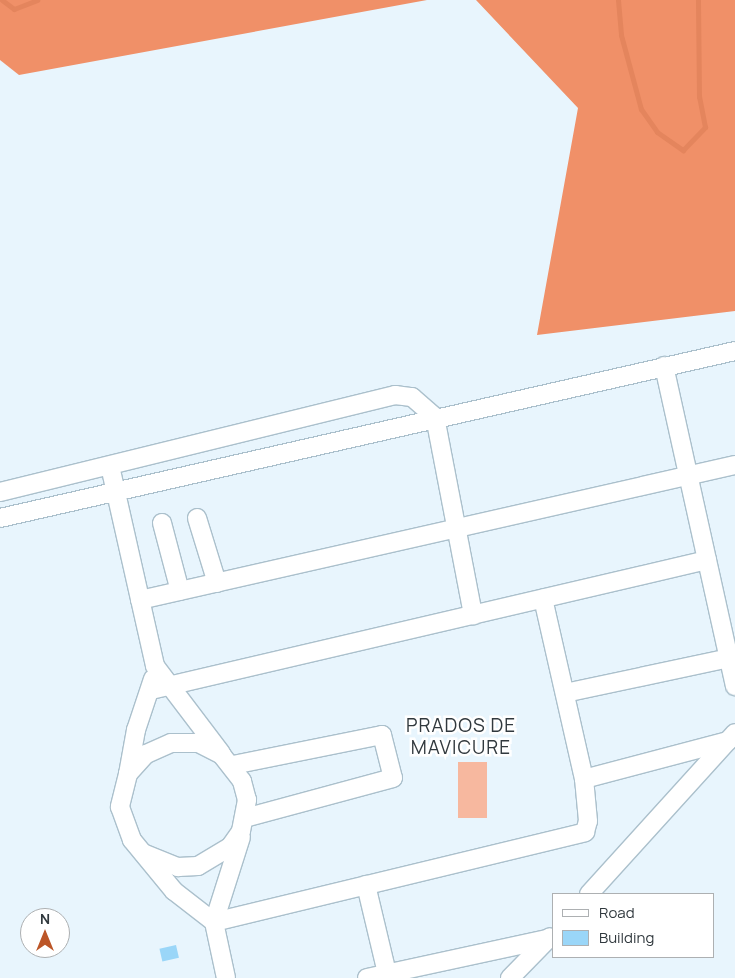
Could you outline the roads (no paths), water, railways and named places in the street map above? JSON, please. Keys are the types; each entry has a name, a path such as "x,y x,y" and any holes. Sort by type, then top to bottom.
{"street":[{"path":"0,518 435,417 735,351"},
{"path":"664,366 735,686"},
{"path":"0,492 395,395 424,404 435,417 473,615"},
{"path":"140,600 735,465"},
{"path":"110,466 159,689 227,760 247,800 243,825 214,922 226,978"},
{"path":"197,518 217,583"},
{"path":"162,522 180,591"},
{"path":"214,922 174,891 124,824 121,799 128,774 136,730 159,689 707,560"},
{"path":"214,922 578,836 588,821 584,779 543,599"},
{"path":"564,693 729,658"},
{"path":"128,774 146,754 171,743 198,743 227,760 382,735 393,778 243,825 230,847 198,866 178,867 144,853"},
{"path":"584,779 732,737"},
{"path":"590,893 732,737"},
{"path":"366,885 387,973"},
{"path":"368,978 551,936"},
{"path":"510,978 551,936"}],"waterway":[{"path":"2,0 14,9 37,0"},
{"path":"618,0 621,35 641,109 657,132 683,150 705,127 699,97 698,0"}],"district":[{"name":"PRADOS DE MAVICURE","path":"461,737"}]}
